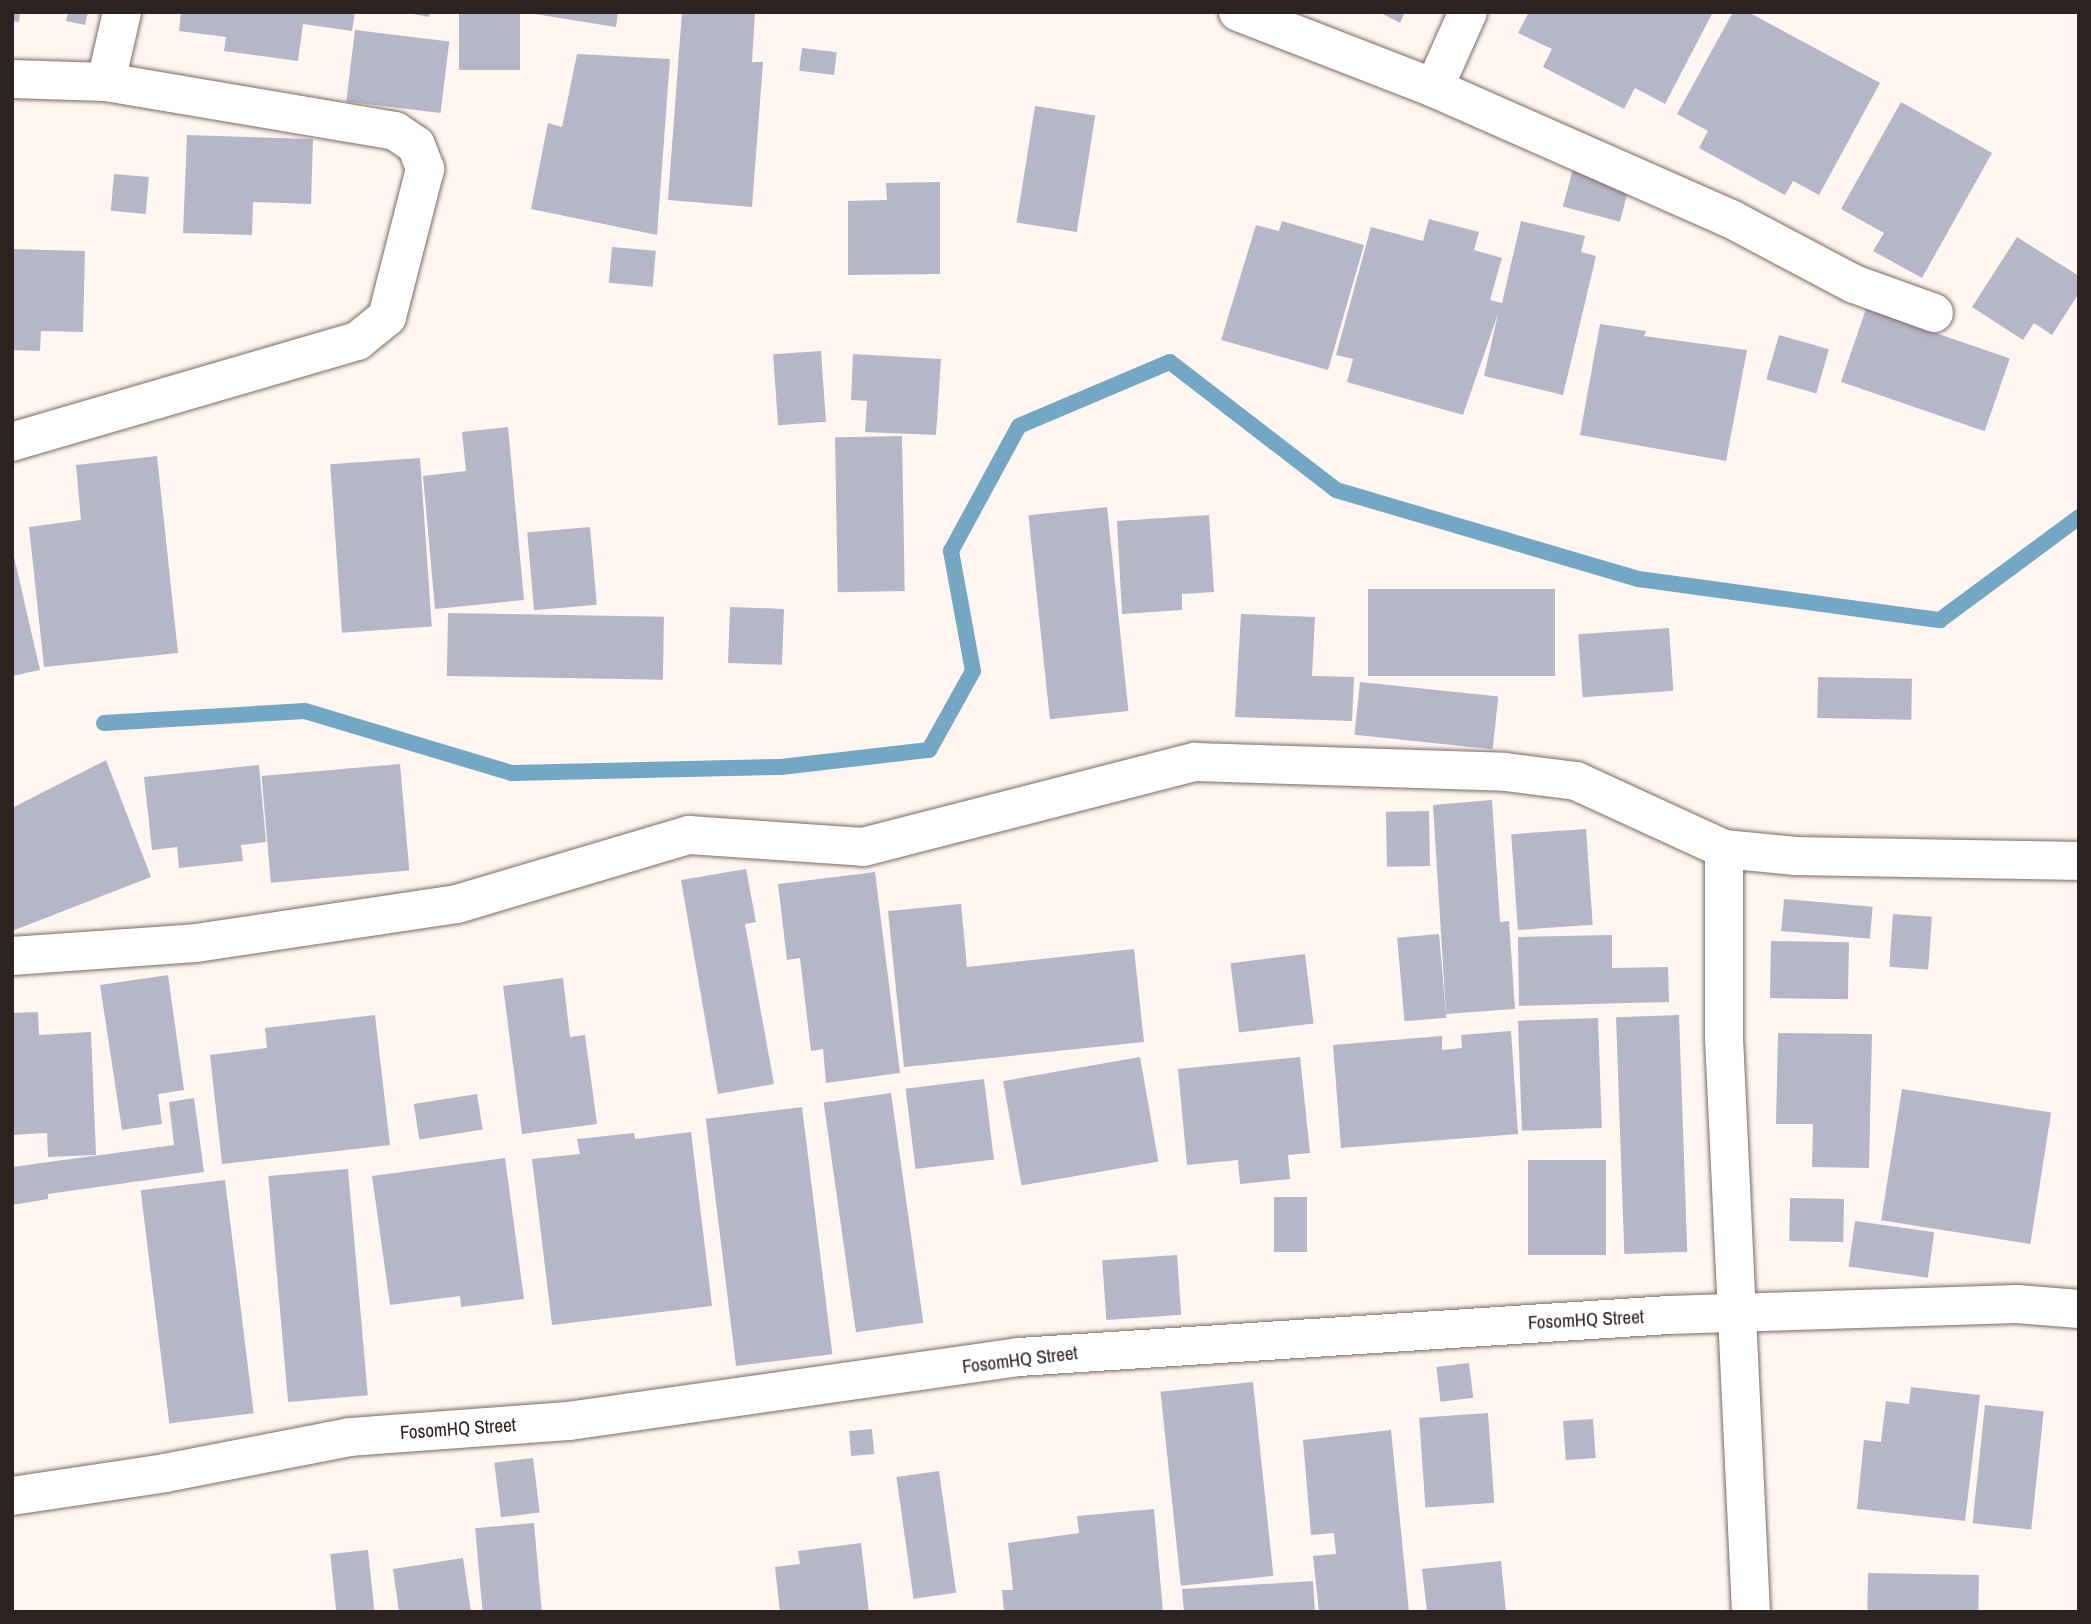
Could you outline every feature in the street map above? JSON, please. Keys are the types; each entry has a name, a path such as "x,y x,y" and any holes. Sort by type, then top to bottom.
{"street":[{"path":"106,82 122,12"},
{"path":"1238,12 1434,88 1731,219 1854,284 1934,313"},
{"path":"1434,88 1468,12"},
{"path":"12,79 106,82 395,131 416,145 425,169 387,317 357,341 12,442"},
{"path":"12,956 196,943 457,904 690,835 863,847 1195,762 1492,771 1576,781 1724,849 1796,856 2079,861"},
{"path":"1724,849 1724,1038 1751,1612"},
{"name":"FosomHQ Street","path":"12,1496 164,1473 350,1437 569,1421 1019,1357 1737,1312 2017,1304 2079,1309"}],"building":[{"path":"12,12 20,12 19,22 12,21"},
{"path":"68,12 88,12 85,25 66,21"},
{"path":"181,12 355,12 352,31 303,24 298,61 224,51 226,37 179,31"},
{"path":"403,12 430,12 429,17"},
{"path":"459,12 520,12 520,70 459,70"},
{"path":"522,12 618,12 616,27"},
{"path":"682,12 755,12 752,62 763,62 752,207 668,200"},
{"path":"1379,12 1405,12 1400,23"},
{"path":"1529,12 1713,12 1665,104 1635,88 1624,109 1543,67 1552,49 1518,33"},
{"path":"1733,12 1748,12 1880,83 1819,195 1793,181 1785,195 1699,148 1708,131 1677,114"},
{"path":"355,30 449,42 441,113 346,101"},
{"path":"802,48 837,52 834,75 799,71"},
{"path":"577,54 670,59 657,235 531,209 548,123 562,127"},
{"path":"1901,102 1992,153 1922,278 1873,251 1884,233 1841,209"},
{"path":"1035,106 1095,116 1077,232 1017,223"},
{"path":"187,135 313,139 311,204 253,202 252,235 183,233"},
{"path":"1574,165 1631,180 1620,222 1563,207"},
{"path":"114,174 149,177 146,214 111,211"},
{"path":"940,182 940,274 848,275 848,201 887,200 886,183"},
{"path":"1429,219 1479,232 1474,250 1502,258 1490,300 1502,303 1521,221 1585,236 1581,252 1596,256 1563,395 1484,376 1498,314 1463,415 1347,382 1353,359 1336,355 1371,227 1423,241"},
{"path":"1282,221 1364,245 1328,370 1221,340 1256,225 1279,231"},
{"path":"2017,237 2079,276 2079,293 2052,335 2034,323 2023,340 1972,307"},
{"path":"612,247 656,251 653,287 609,283"},
{"path":"12,249 85,251 83,332 41,331 40,351 12,350"},
{"path":"1866,309 2010,358 1985,431 1841,382"},
{"path":"1600,324 1646,331 1644,336 1747,350 1726,461 1580,435"},
{"path":"1779,335 1829,349 1816,394 1766,379"},
{"path":"821,351 826,422 778,425 773,354"},
{"path":"853,354 941,359 936,435 865,432 867,401 851,400"},
{"path":"508,427 524,600 435,609 423,476 466,471 462,432"},
{"path":"902,436 905,591 838,592 835,437"},
{"path":"157,456 178,653 44,667 29,527 81,520 76,465"},
{"path":"420,458 432,627 342,633 330,464"},
{"path":"1107,507 1128,711 1050,719 1028,515"},
{"path":"1209,515 1214,592 1182,594 1182,610 1122,614 1117,521"},
{"path":"590,527 597,605 534,610 527,532"},
{"path":"12,548 40,670 12,676"},
{"path":"1368,589 1555,589 1555,676 1368,676"},
{"path":"730,607 784,609 782,665 728,663"},
{"path":"448,613 664,617 663,680 447,676"},
{"path":"1241,614 1315,617 1312,676 1354,677 1352,721 1235,717"},
{"path":"1669,628 1673,691 1583,697 1578,634"},
{"path":"1818,677 1912,679 1911,720 1817,718"},
{"path":"1360,682 1498,697 1493,749 1354,735"},
{"path":"106,760 151,877 12,931 12,808"},
{"path":"400,764 409,871 271,883 262,776"},
{"path":"259,765 266,842 241,845 243,861 179,868 177,847 152,850 144,777"},
{"path":"1492,800 1500,922 1509,921 1515,1009 1446,1014 1433,805"},
{"path":"1429,811 1430,866 1387,867 1386,812"},
{"path":"1586,829 1593,925 1518,930 1511,834"},
{"path":"746,869 756,922 745,924 774,1084 718,1094 681,880"},
{"path":"875,872 900,1073 826,1083 823,1049 811,1051 800,958 787,960 778,884"},
{"path":"1784,899 1873,907 1870,939 1781,931"},
{"path":"961,904 967,967 1134,949 1144,1042 904,1067 888,911"},
{"path":"1893,914 1932,917 1928,970 1889,967"},
{"path":"1439,934 1446,1018 1404,1021 1397,938"},
{"path":"1612,935 1612,968 1668,967 1669,1002 1519,1006 1518,937"},
{"path":"1771,941 1849,942 1848,999 1770,998"},
{"path":"1305,954 1314,1023 1239,1033 1231,963"},
{"path":"168,975 184,1090 158,1094 162,1124 122,1130 100,985"},
{"path":"563,978 570,1037 585,1035 597,1124 522,1134 503,986"},
{"path":"38,1012 39,1035 91,1032 96,1155 48,1157 47,1133 12,1135 12,1013"},
{"path":"375,1015 390,1145 222,1164 210,1055 267,1048 265,1028"},
{"path":"1679,1015 1687,1252 1624,1254 1616,1017"},
{"path":"1598,1018 1602,1128 1522,1131 1518,1021"},
{"path":"1511,1031 1518,1134 1341,1148 1333,1045 1442,1036 1442,1050 1462,1048 1461,1035"},
{"path":"1778,1033 1872,1034 1869,1168 1812,1167 1813,1124 1776,1124"},
{"path":"1140,1057 1158,1161 1022,1186 1003,1081"},
{"path":"1300,1057 1310,1153 1288,1155 1290,1179 1240,1184 1238,1160 1187,1165 1178,1069"},
{"path":"984,1079 994,1159 915,1169 906,1089"},
{"path":"1902,1089 2051,1113 2030,1244 1881,1220"},
{"path":"891,1093 923,1323 856,1332 824,1102"},
{"path":"477,1094 483,1130 419,1140 414,1104"},
{"path":"194,1098 204,1172 48,1194 48,1199 12,1205 12,1167 174,1145 169,1102"},
{"path":"802,1107 832,1354 736,1366 706,1119"},
{"path":"691,1132 712,1306 552,1325 532,1159 580,1154 577,1139 634,1133 635,1139"},
{"path":"505,1158 524,1299 461,1307 460,1296 390,1305 372,1176"},
{"path":"1528,1160 1606,1160 1606,1255 1528,1255"},
{"path":"348,1169 368,1395 288,1402 268,1176"},
{"path":"225,1180 254,1413 169,1424 141,1190"},
{"path":"1274,1197 1307,1197 1307,1252 1274,1252"},
{"path":"1790,1198 1844,1199 1843,1242 1789,1241"},
{"path":"1855,1221 1934,1232 1928,1278 1849,1267"},
{"path":"1177,1255 1181,1315 1106,1320 1102,1260"},
{"path":"1469,1363 1473,1398 1441,1402 1436,1367"},
{"path":"1253,1382 1273,1576 1181,1586 1161,1392"},
{"path":"1911,1387 1980,1395 1965,1521 1857,1509 1864,1440 1881,1442 1886,1401 1909,1404"},
{"path":"1985,1405 2044,1411 2031,1530 1973,1523"},
{"path":"1488,1413 1494,1503 1425,1508 1419,1418"},
{"path":"1593,1419 1596,1458 1566,1460 1563,1421"},
{"path":"872,1429 874,1454 851,1456 849,1431"},
{"path":"1391,1430 1409,1612 1319,1612 1313,1556 1336,1554 1334,1533 1311,1535 1303,1440"},
{"path":"533,1458 540,1513 501,1517 494,1463"},
{"path":"939,1471 956,1593 914,1599 896,1477"},
{"path":"1154,1509 1163,1612 1004,1612 1002,1590 1013,1590 1008,1543 1079,1533 1077,1516"},
{"path":"534,1523 542,1612 483,1612 475,1528"},
{"path":"861,1543 869,1612 780,1612 775,1567 800,1564 798,1551"},
{"path":"368,1550 374,1612 336,1612 330,1554"},
{"path":"463,1558 471,1612 399,1612 393,1569"},
{"path":"1501,1561 1506,1612 1427,1612 1422,1569"},
{"path":"1868,1573 1979,1575 1978,1612 1867,1612"},
{"path":"1313,1581 1315,1612 1184,1612 1182,1589"}],"waterway":[{"path":"104,723 305,711 512,773 781,767 929,750 973,671 951,551 1019,426 1170,362 1336,490 1639,579 1940,620 2079,517"}]}
